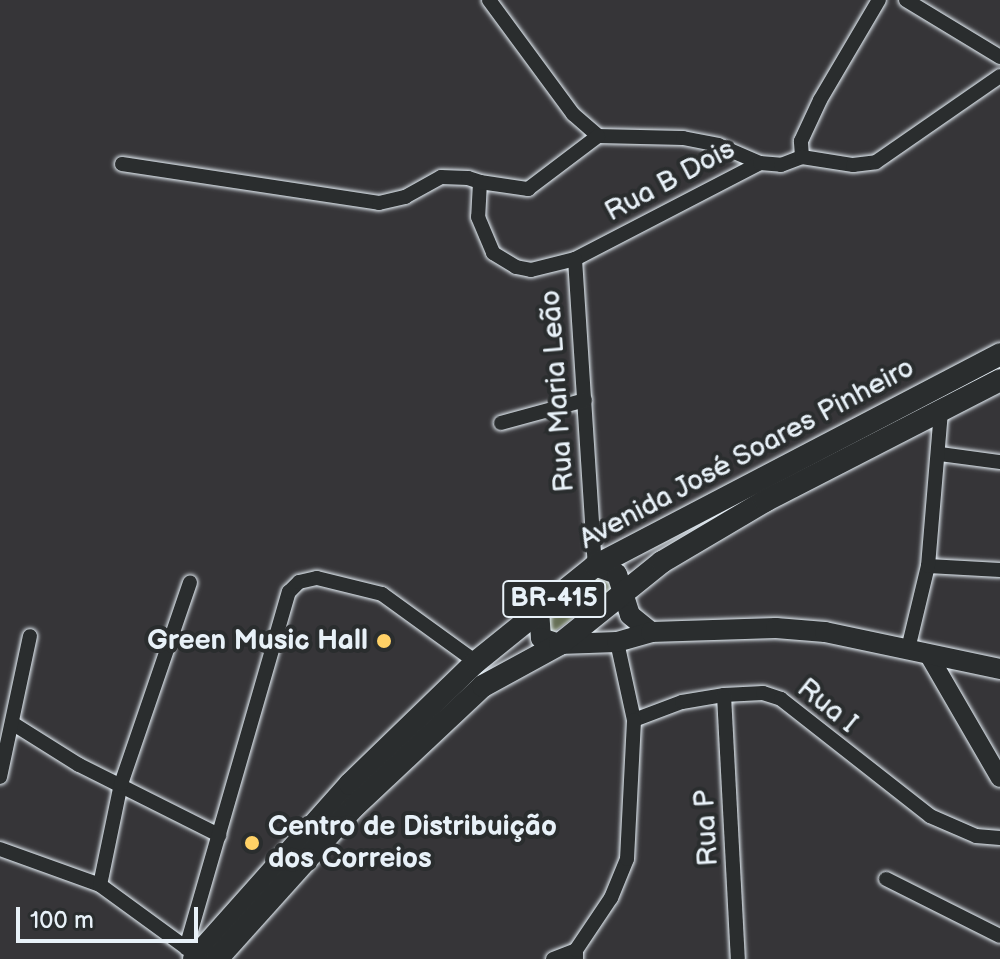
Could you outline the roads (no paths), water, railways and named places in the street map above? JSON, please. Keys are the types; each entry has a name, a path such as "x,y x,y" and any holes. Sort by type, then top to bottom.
{"main road":[{"name":"Avenida José Soares Pinheiro","path":"198,955 340,795 476,662 595,566 1000,354"},
{"name":"Avenida José Soares Pinheiro","path":"198,955 483,686 560,644 622,599 662,562 739,516 1000,380"},
{"path":"595,566 617,574 622,599 636,623 651,632"},
{"path":"539,610 541,638 560,644 617,642 651,632 776,628 918,651 1000,669"}],"street":[{"path":"489,0 573,114 598,136"},
{"path":"802,157 801,141 820,100 879,0"},
{"path":"906,0 1000,57"},
{"name":"Rua B Dois","path":"480,182 478,217 484,238 502,259 531,270 575,259 760,163 781,165 802,157 853,165 876,162 1000,76"},
{"path":"122,164 379,203 405,197 441,177 528,189 598,136 683,138 760,163"},
{"name":"Rua Maria Leão","path":"575,259 595,566"},
{"path":"501,423 585,400"},
{"path":"941,411 940,454 918,651 1000,778"},
{"path":"940,454 1000,462"},
{"path":"928,566 1000,570"},
{"path":"0,849 100,885 198,955 219,835 289,592 299,582 317,578 382,594 476,662"},
{"path":"100,885 121,784 190,583"},
{"path":"0,777 30,636"},
{"path":"553,959 576,954 611,898 627,859 634,720 617,642"},
{"name":"Rua I","path":"634,720 682,702 763,693 781,699 930,816 976,836 1000,838"},
{"name":"Rua P","path":"724,695 738,959"},
{"path":"0,707 12,720 121,784 219,835"},
{"path":"886,879 1000,936"}],"place":[{"name":"Green Music Hall","path":"384,641"},
{"name":"Centro de Distribuição dos Correios","path":"252,843"}]}
